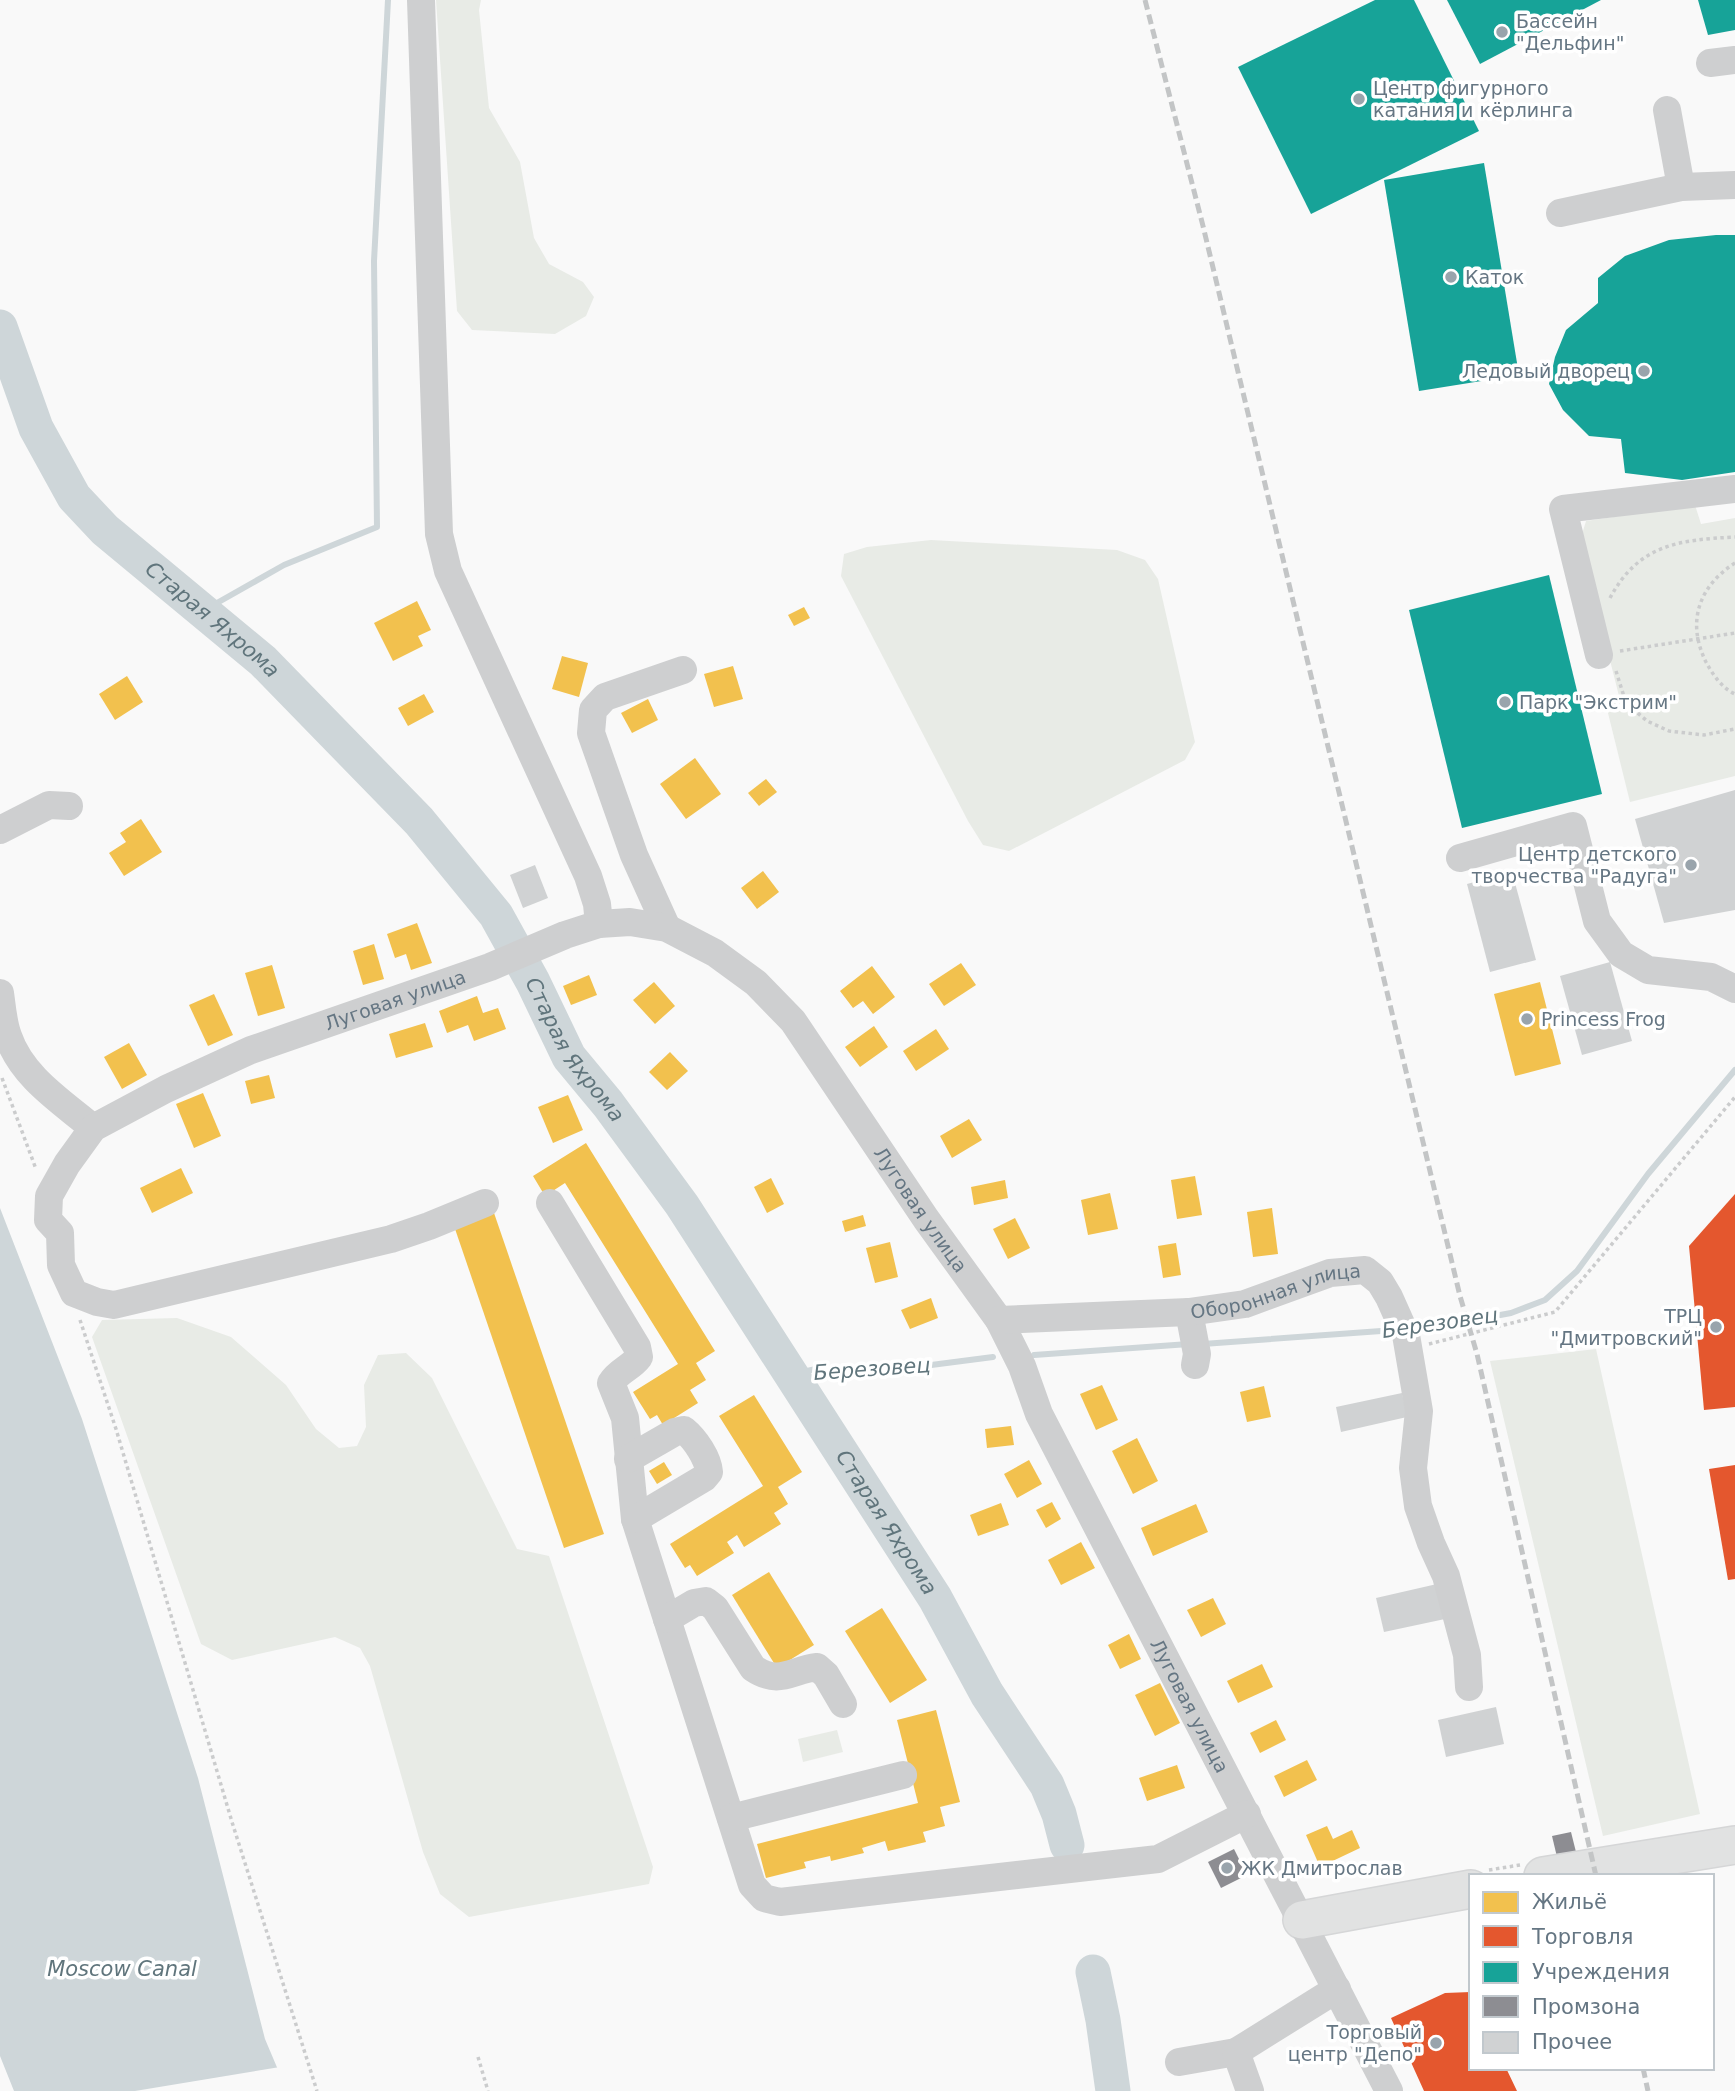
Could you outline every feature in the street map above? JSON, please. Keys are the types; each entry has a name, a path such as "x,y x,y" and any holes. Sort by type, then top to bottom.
{"main road":[{"path":"1555,1874 1735,1845"},
{"path":"1302,1920 1469,1889"}],"street":[{"path":"421,0 439,534 448,571 588,876 597,904 599,924"},
{"path":"1667,110 1681,187"},
{"path":"1560,213 1681,187 1735,185"},
{"path":"1605,654 1563,509 1735,489"},
{"path":"667,928 634,855 591,733 593,710 605,697 683,670"},
{"path":"0,830 49,805 69,806"},
{"path":"1460,858 1573,826 1597,922 1621,954 1648,970 1711,977 1735,989"},
{"name":"Луговая улица","path":"93,1128 166,1089 251,1050 490,967 565,935 599,924 630,922 667,928 715,953 745,975 793,1021 926,1219 999,1320 1022,1366 1039,1414 1389,2091"},
{"path":"0,993 8,1035 18,1058 32,1077 93,1128 67,1164 49,1196 48,1220 61,1233 61,1265 74,1293 114,1305 192,1288 391,1239 485,1203"},
{"path":"550,1203 637,1347 639,1357 611,1382 625,1418 635,1519 752,1885 764,1898 780,1902 1158,1859 1247,1814"},
{"name":"Оборонная улица","path":"999,1320 1194,1342 1245,1304 1330,1273 1365,1270 1380,1282 1405,1334 1419,1411 1413,1468 1418,1506 1449,1588 1467,1655 1469,1687"},
{"path":"628,1459 675,1432 684,1430 690,1435 708,1465 709,1472 704,1478 635,1519"},
{"path":"667,1619 694,1604 706,1601 715,1608 753,1668 762,1675 786,1677 806,1668 817,1667 843,1703"},
{"path":"731,1818 903,1775"},
{"path":"1179,2062 1237,2052 1336,1989"},
{"path":"1237,2052 1250,2091"}],"path":[{"path":"1606,604 1627,572 1651,552 1674,543 1735,537"},
{"path":"1735,563 1721,572 1708,586 1699,606 1698,639 1712,673 1728,691 1735,694"},
{"path":"1735,633 1605,654 1626,703 1647,721 1669,731 1703,735 1735,729"},
{"path":"0,1072 49,1202"},
{"path":"1405,1334 1432,1344 1555,1312 1735,1097"},
{"path":"74,1293 80,1323 116,1429 232,1822 317,2091"},
{"path":"478,2057 488,2091"}],"shaded area":[{"path":"436,0 481,0 479,10 489,108 520,162 534,238 549,264 583,282 594,297 586,316 555,334 472,330 457,311"},
{"path":"1695,505 1701,524 1735,518 1735,776 1630,802 1606,705 1620,700 1580,541 1586,521"},
{"path":"931,540 1117,550 1145,560 1158,579 1195,742 1185,760 1009,851 983,845 841,576 844,554 867,547"},
{"path":"177,1318 231,1337 286,1385 316,1429 339,1448 357,1446 366,1427 364,1385 378,1355 406,1353 432,1378 517,1549 549,1556 653,1867 649,1884 469,1917 440,1894 423,1852 370,1666 360,1648 335,1637 232,1660 201,1644 92,1337 102,1320"},
{"path":"1596,1349 1700,1814 1603,1836 1490,1361"},
{"path":"837,1730 843,1752 803,1762 798,1739"}],"water":[{"name":"Moscow Canal","path":"0,1208 82,1419 198,1778 265,2039 287,2091 14,2091 0,2056"}],"pier":[{"path":"280,2067 290,2091 135,2091"}],"building: Жильё":[{"path":"417,601 431,630 418,636 423,646 393,661 374,623"},
{"path":"804,607 810,618 794,626 788,615"},
{"path":"562,656 588,663 579,697 552,689"},
{"path":"733,666 743,699 714,707 704,674"},
{"path":"127,676 143,702 115,720 99,694"},
{"path":"424,694 434,712 408,726 398,708"},
{"path":"648,699 658,720 632,733 621,713"},
{"path":"695,758 721,794 686,819 660,784"},
{"path":"766,779 777,792 759,806 748,793"},
{"path":"141,819 162,852 124,876 109,853 126,842 120,833"},
{"path":"763,871 779,892 757,909 741,888"},
{"path":"417,923 432,963 411,970 406,954 395,958 387,934"},
{"path":"374,944 384,979 363,985 353,951"},
{"path":"961,963 976,985 944,1006 929,984"},
{"path":"272,965 285,1008 258,1016 245,973"},
{"path":"872,966 895,997 873,1014 863,1001 853,1008 840,991"},
{"path":"589,975 597,995 571,1005 563,986"},
{"path":"654,982 675,1006 655,1024 633,1000"},
{"path":"1540,982 1561,1064 1515,1076 1494,994"},
{"path":"214,994 233,1035 208,1046 189,1005"},
{"path":"477,996 483,1013 498,1008 506,1029 474,1041 468,1025 447,1033 439,1011"},
{"path":"425,1023 433,1047 396,1058 389,1034"},
{"path":"874,1026 888,1047 860,1067 845,1047"},
{"path":"936,1029 949,1049 916,1071 903,1051"},
{"path":"129,1043 147,1075 122,1089 104,1057"},
{"path":"670,1052 688,1071 667,1090 649,1072"},
{"path":"269,1075 275,1098 251,1104 245,1081"},
{"path":"203,1093 221,1136 194,1148 176,1104"},
{"path":"568,1095 583,1130 553,1143 538,1107"},
{"path":"969,1119 982,1140 952,1158 940,1136"},
{"path":"586,1143 715,1351 696,1363 706,1380 690,1390 698,1403 663,1425 657,1415 650,1419 633,1392 678,1364 565,1183 545,1196 533,1176"},
{"path":"181,1168 193,1193 152,1213 140,1188"},
{"path":"1195,1176 1202,1215 1177,1219 1171,1180"},
{"path":"771,1178 784,1204 767,1213 754,1187"},
{"path":"1005,1180 1008,1198 974,1205 971,1187"},
{"path":"1110,1193 1118,1229 1088,1235 1081,1200"},
{"path":"1272,1208 1278,1254 1253,1257 1247,1212"},
{"path":"493,1210 604,1534 564,1548 453,1223"},
{"path":"863,1215 866,1226 845,1232 842,1221"},
{"path":"1015,1218 1030,1248 1008,1259 993,1229"},
{"path":"890,1242 898,1277 875,1283 866,1248"},
{"path":"1176,1243 1181,1275 1163,1278 1158,1246"},
{"path":"931,1298 938,1318 910,1329 901,1310"},
{"path":"1102,1385 1118,1420 1096,1430 1080,1394"},
{"path":"1264,1386 1271,1417 1247,1422 1240,1392"},
{"path":"754,1395 802,1472 778,1487 788,1504 774,1513 781,1524 744,1547 737,1535 727,1542 734,1553 697,1576 690,1565 685,1568 670,1544 763,1486 719,1416"},
{"path":"1011,1426 1014,1445 987,1448 985,1429"},
{"path":"1137,1438 1158,1481 1133,1494 1112,1451"},
{"path":"1029,1460 1042,1484 1017,1498 1004,1474"},
{"path":"664,1462 672,1475 657,1484 649,1471"},
{"path":"1052,1502 1061,1519 1046,1528 1036,1510"},
{"path":"1001,1503 1009,1525 978,1536 970,1515"},
{"path":"1196,1504 1208,1532 1153,1556 1141,1528"},
{"path":"1081,1542 1095,1568 1061,1585 1048,1560"},
{"path":"769,1572 814,1645 777,1668 732,1595"},
{"path":"1213,1598 1226,1624 1201,1637 1187,1610"},
{"path":"882,1608 927,1680 890,1703 845,1631"},
{"path":"1129,1634 1141,1659 1120,1669 1108,1645"},
{"path":"1262,1664 1273,1687 1238,1703 1227,1681"},
{"path":"1160,1683 1180,1723 1155,1736 1135,1695"},
{"path":"936,1710 960,1802 940,1807 945,1826 923,1832 926,1842 888,1851 885,1841 862,1848 864,1853 831,1861 830,1856 804,1862 806,1868 766,1878 757,1844 918,1803 897,1720"},
{"path":"1276,1720 1286,1740 1260,1753 1250,1733"},
{"path":"1307,1760 1317,1780 1284,1797 1274,1776"},
{"path":"1177,1765 1185,1788 1147,1801 1139,1778"},
{"path":"1327,1826 1333,1839 1352,1830 1360,1848 1320,1867 1306,1835"}],"building: Торговля":[{"name":"ТРЦ \"Дмитровский\"","path":"1735,1194 1735,1407 1704,1410 1689,1246"},
{"path":"1735,1465 1735,1579 1728,1580 1709,1469"},
{"name":"Торговый центр \"Депо\"","path":"1469,1992 1469,2070 1507,2070 1517,2091 1424,2091 1391,2018 1445,1993"}],"building: Учреждения":[{"name":"Центр фигурного катания и кёрлинга","path":"1375,0 1414,0 1479,131 1311,214 1238,67"},
{"name":"Бассейн \"Дельфин\"","path":"1447,0 1601,0 1480,64"},
{"path":"1698,0 1735,0 1735,30 1708,35"},
{"name":"Каток","path":"1484,163 1519,375 1419,391 1384,180"},
{"name":"Ледовый дворец","path":"1735,235 1735,472 1682,480 1625,473 1621,439 1589,436 1563,410 1549,384 1555,357 1566,330 1598,303 1598,278 1625,256 1669,240"},
{"name":"Парк \"Экстрим\"","path":"1549,575 1602,794 1462,828 1409,610"}],"building: Промзона":[{"path":"1571,1832 1576,1852 1557,1857 1552,1836"},
{"name":"ЖК Дмитрослав","path":"1234,1849 1247,1875 1221,1888 1208,1862"}],"building: Прочее":[{"name":"Центр детского творчества \"Радуга\"","path":"1735,790 1735,910 1664,923 1635,819"},
{"path":"535,865 548,898 523,908 510,875"},
{"path":"1512,872 1536,960 1490,972 1467,884"},
{"path":"1610,962 1632,1041 1582,1055 1560,976"},
{"path":"1402,1393 1407,1417 1341,1432 1336,1407"},
{"path":"1437,1584 1445,1619 1384,1632 1376,1598"},
{"path":"1496,1707 1504,1744 1446,1757 1438,1720"}],"waterway":[{"path":"201,612 284,565 377,527 374,261 388,0"},
{"name":"Старая Яхрома","path":"0,327 36,428 74,497 105,530 263,661 419,821 496,915 533,982 569,1057 608,1104 682,1205 935,1598 987,1694 1047,1785 1059,1814 1067,1845"},
{"name":"Березовец","path":"1412,1328 1441,1326 1511,1313 1545,1300 1577,1271 1648,1174 1735,1070"},
{"name":"Березовец","path":"1203,1344 1395,1330"},
{"name":"Березовец","path":"1034,1355 1189,1344"},
{"name":"Березовец","path":"798,1383 807,1371 816,1369 854,1375 993,1357"},
{"name":"Старая Яхрома","path":"1093,1972 1113,2091"}],"railway":[{"path":"1145,0 1203,226 1460,1296 1477,1354 1596,1874"},
{"path":"1643,2070 1648,2091"}],"place":[{"name":"Бассейн \"Дельфин\"","path":"1502,32"},
{"name":"Центр фигурного катания и кёрлинга","path":"1359,99"},
{"name":"Каток","path":"1451,277"},
{"name":"Ледовый дворец","path":"1644,371"},
{"name":"Парк \"Экстрим\"","path":"1505,702"},
{"name":"Центр детского творчества \"Радуга\"","path":"1691,865"},
{"name":"Princess Frog","path":"1527,1019"},
{"name":"ТРЦ \"Дмитровский\"","path":"1716,1327"},
{"name":"ЖК Дмитрослав","path":"1227,1868"},
{"name":"Торговый центр \"Депо\"","path":"1436,2043"}]}
